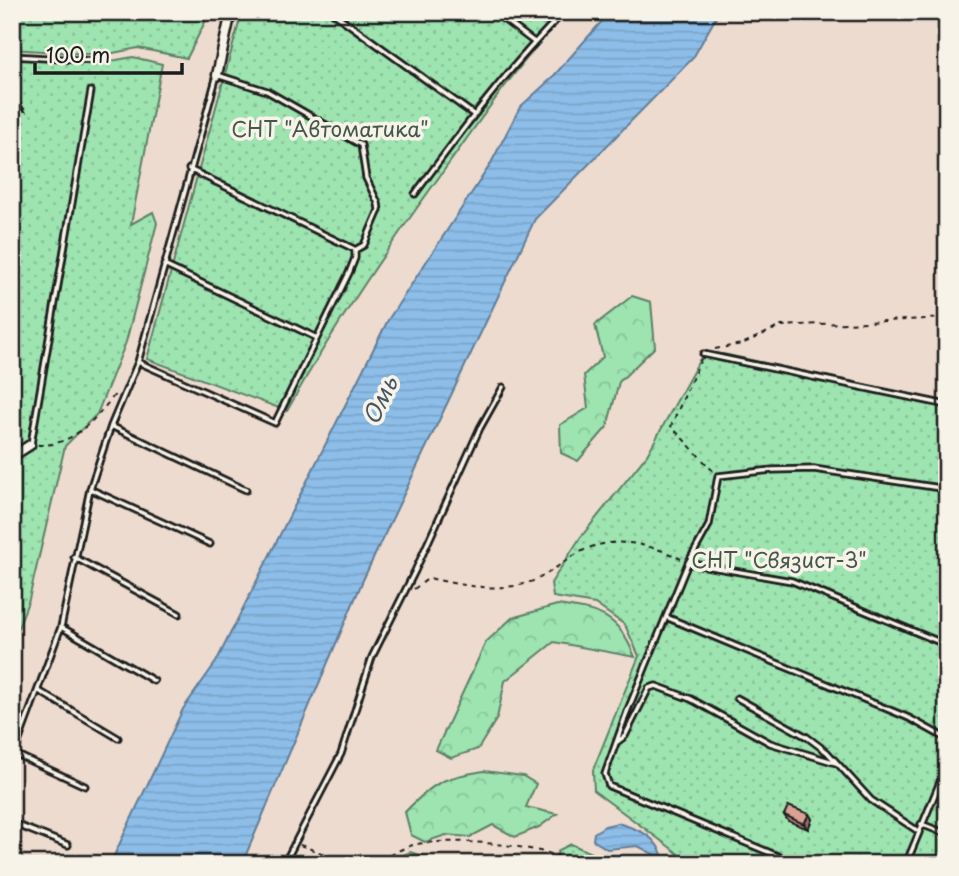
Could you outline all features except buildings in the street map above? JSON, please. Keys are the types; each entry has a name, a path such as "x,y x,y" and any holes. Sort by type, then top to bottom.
{"street":[{"path":"217,75 231,12"},
{"path":"12,452 19,452 30,445"}],"lane":[{"path":"332,12 473,114"},
{"path":"494,12 534,42"},
{"path":"415,194 473,114 534,42 564,12"},
{"path":"12,56 96,61"},
{"path":"12,759 40,691 61,627 90,489 111,426 138,362 217,75 267,91 361,145 366,178 379,210 363,245 355,250"},
{"path":"30,445 91,92"},
{"path":"190,169 355,250"},
{"path":"138,362 275,423 349,273 355,250"},
{"path":"164,265 317,338"},
{"path":"703,354 947,405"},
{"path":"284,864 341,754 372,657 402,598 467,454 503,387"},
{"path":"111,426 246,489"},
{"path":"797,864 609,786 605,774 688,562 709,525 718,476 814,469 947,489"},
{"path":"90,489 210,544"},
{"path":"74,557 178,614"},
{"path":"688,562 792,580 947,645"},
{"path":"666,617 909,718 947,739"},
{"path":"61,627 155,681"},
{"path":"615,744 625,736 649,688 656,686 691,699 770,743 836,763"},
{"path":"40,691 118,738"},
{"path":"737,698 807,737 871,800 918,831"},
{"path":"15,754 85,786"},
{"path":"906,864 947,765"},
{"path":"12,823 68,845"},
{"path":"921,824 947,834"},
{"path":"560,864 567,859 587,864"}],"path":[{"path":"30,445 63,443 92,422 122,386"},
{"path":"402,598 429,578 477,588 522,585 554,571 583,550 625,542 653,545 688,562"},
{"path":"296,843 351,864"},
{"path":"372,864 415,844 482,844 531,848 567,859"}],"green space":[{"path":"12,12 210,12 187,58 138,48 103,55 12,49"},
{"name":"СНТ \"Автоматика\"","path":"242,12 568,12 506,85 406,223 344,315 287,411 147,359"},
{"path":"133,57 162,64 131,224 153,212 157,223 126,342 97,414 65,446 29,599 12,644 12,59 100,63"},
{"path":"632,296 651,302 655,347 619,382 607,427 578,461 561,453 560,425 588,408 584,375 603,357 595,325"},
{"name":"СНТ \"Связист-3\"","path":"723,354 947,402 947,864 688,864 675,851 594,791 593,770 639,656 625,625 595,604 553,597 551,583 580,538 647,455 700,359"},
{"path":"557,605 606,617 621,632 635,657 554,642 505,681 497,718 478,749 451,758 436,750 486,642 512,618"},
{"path":"484,771 523,776 536,784 526,807 557,814 539,827 515,837 493,825 470,837 446,835 425,842 411,835 405,812 424,794 440,782"},
{"path":"571,844 616,864 552,864 559,850"},
{"path":"410,852 447,864 383,864"}],"water":[{"name":"Омь","path":"610,12 719,12 693,58 535,219 363,580 242,864 110,864 183,709 216,662 388,320 490,165 520,107 551,79"},
{"path":"618,823 647,835 657,845 664,860 638,846 607,849 593,840 594,833 605,826"}]}
